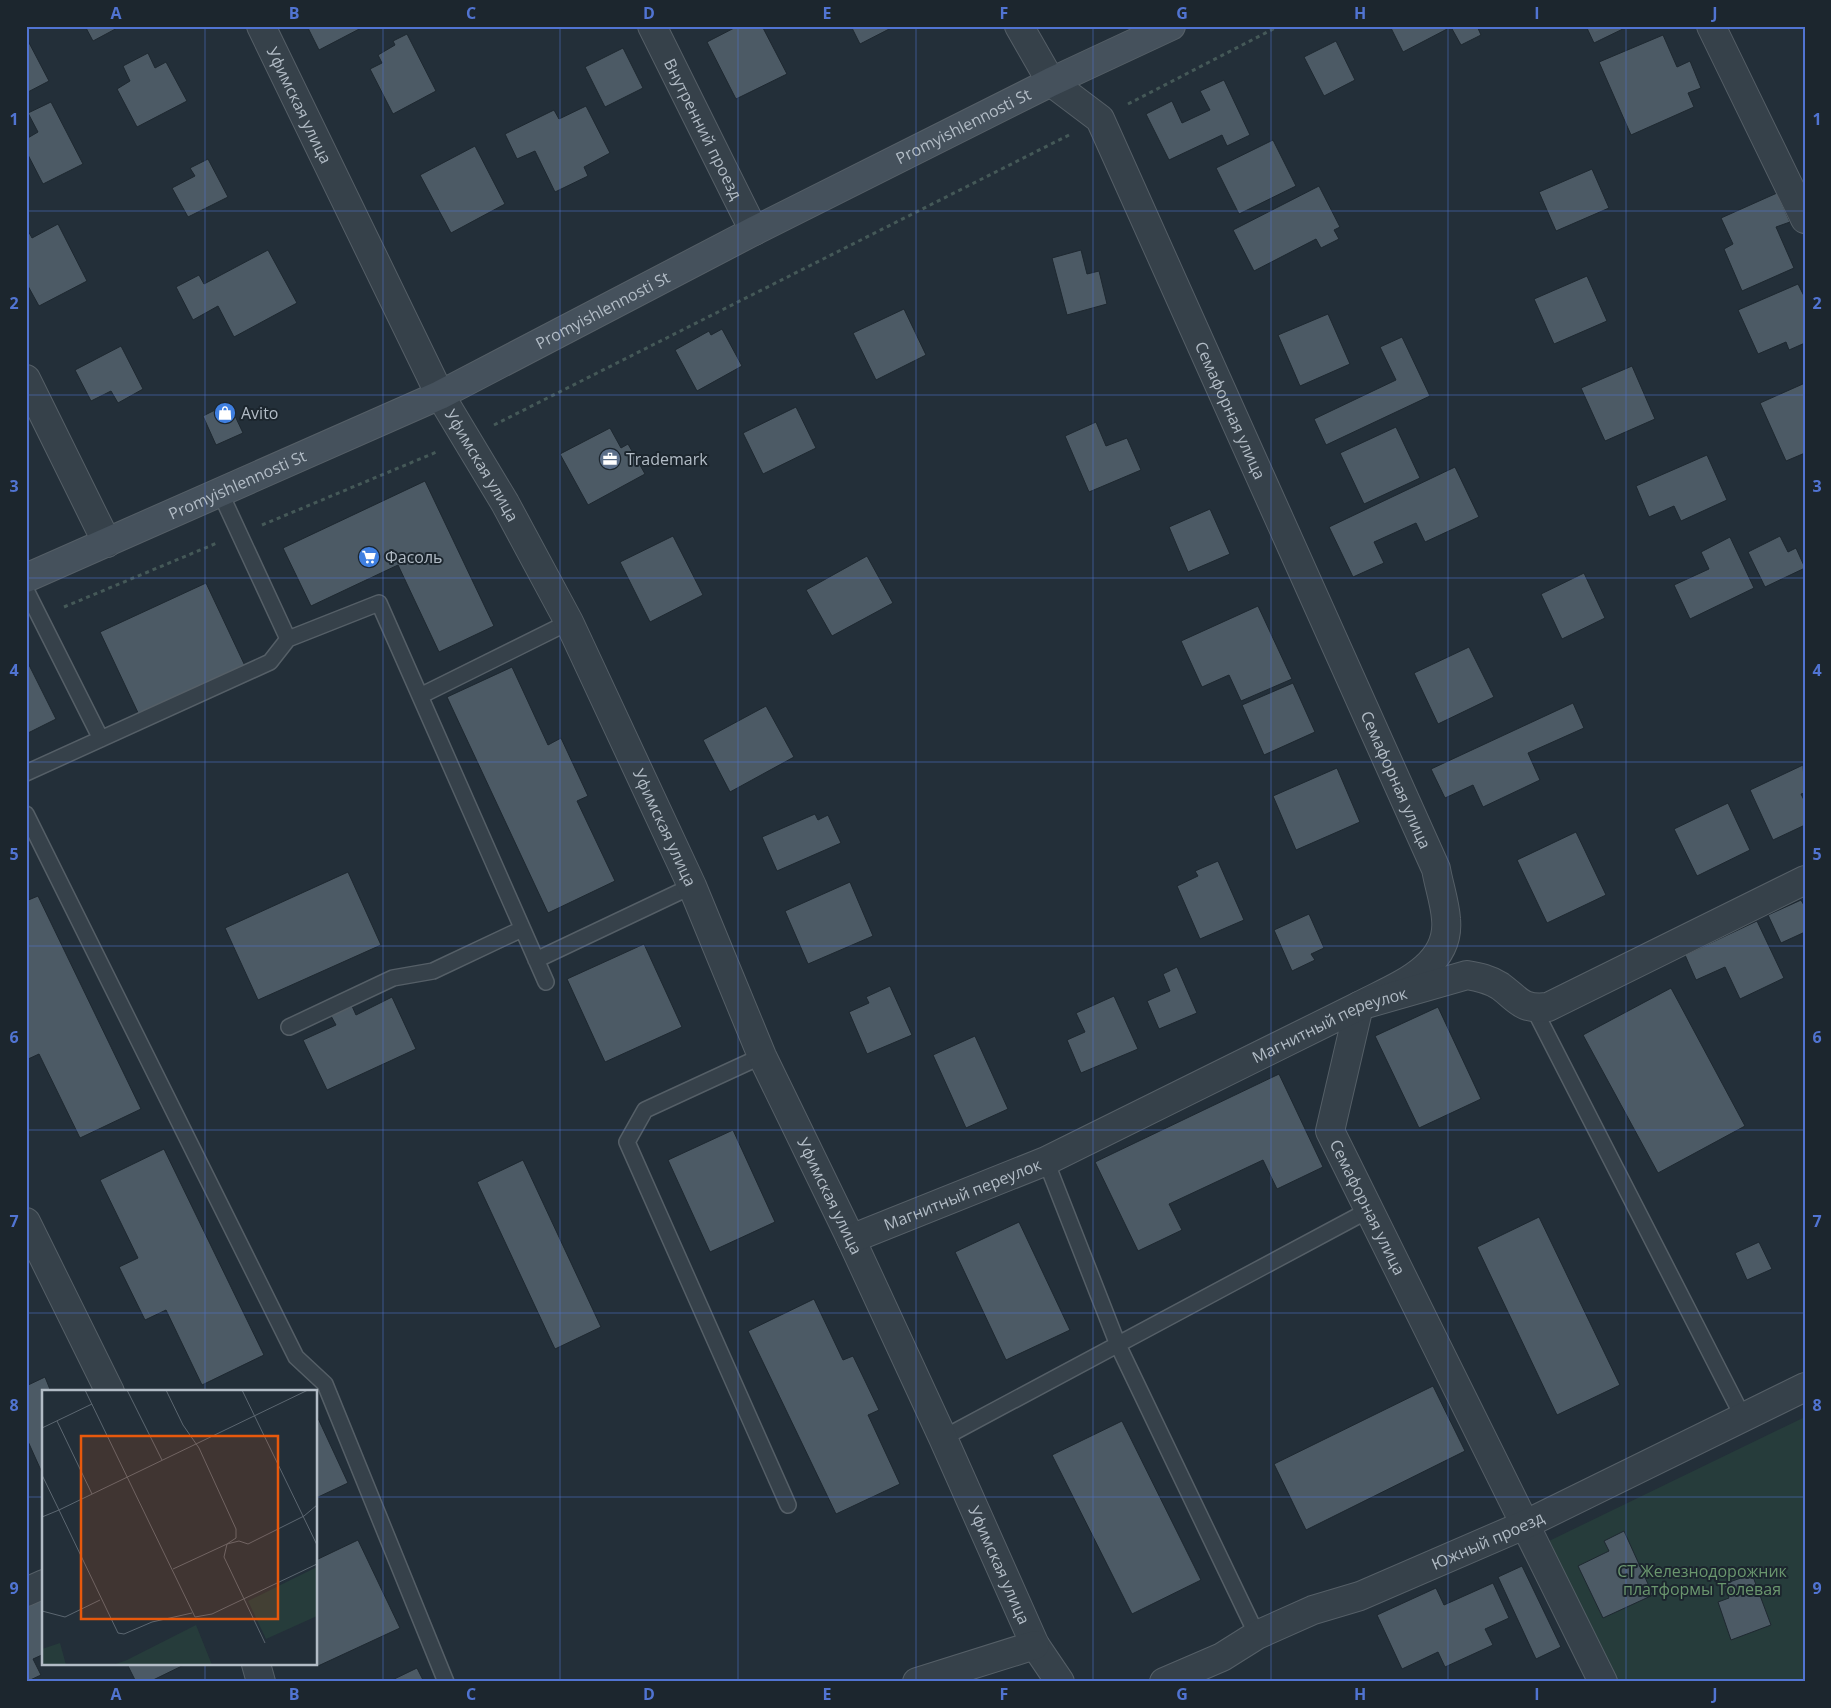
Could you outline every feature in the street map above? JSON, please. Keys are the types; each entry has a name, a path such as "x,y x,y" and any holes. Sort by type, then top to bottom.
{"main road":[{"name":"Promyishlennosti St","path":"26,578 440,395 754,231 1051,82 1171,26"}],"street":[{"name":"Уфимская улица","path":"261,26 440,395 505,503 569,622 692,886 762,1056 851,1239 943,1438 1035,1645"},
{"name":"Внутренний проезд","path":"652,26 754,231"},
{"name":"Семафорная улица","path":"1019,26 1051,82 1100,119 1436,870 1446,920 1443,947 1417,976 1359,1006 1330,1131 1603,1682"},
{"path":"1712,26 1805,219"},
{"path":"26,379 107,543"},
{"path":"1534,1009 1548,1007 1805,880"},
{"name":"Магнитный переулок","path":"851,1239 1046,1161 1359,1006 1467,975 1482,977 1499,986 1522,1005 1534,1009"},
{"path":"26,1222 109,1390"},
{"name":"Южный проезд","path":"1164,1682 1222,1657 1257,1635 1313,1610 1360,1596 1524,1525 1805,1387"},
{"path":"26,1592 42,1585"},
{"path":"917,1682 1035,1645 1060,1682"},
{"path":"257,1666 261,1682"}],"lane":[{"path":"220,492 241,533 288,639"},
{"path":"26,590 102,739"},
{"path":"26,773 270,662 288,639 379,603 546,982"},
{"path":"420,696 569,622"},
{"path":"26,814 296,1357 325,1384 446,1682"},
{"path":"536,960 692,886"},
{"path":"289,1027 393,978 433,971 522,929"},
{"path":"1534,1009 1743,1417"},
{"path":"762,1056 645,1110 627,1142 788,1505"},
{"path":"1046,1161 1118,1346 1257,1635"},
{"path":"943,1438 1369,1210"}],"path":[{"path":"41,617 466,440 1100,119 1279,26"}],"green space":[{"name":"СТ Железнодорожник платформы Толевая","path":"1805,1417 1805,1682 1616,1682 1549,1541"}],"building":[{"path":"85,26 121,26 93,41"},
{"path":"307,26 365,26 319,50"},
{"path":"738,26 762,26 787,74 736,99 707,42"},
{"path":"851,26 895,26 860,44"},
{"path":"1390,26 1477,26 1481,35 1461,45 1451,27 1403,52"},
{"path":"1586,26 1629,26 1594,43"},
{"path":"407,34 436,91 393,114 370,69 382,63 378,55 395,45 393,41"},
{"path":"1663,35 1677,67 1690,61 1701,88 1688,93 1694,107 1631,135 1599,62"},
{"path":"26,37 49,81 26,93"},
{"path":"1336,41 1355,80 1324,96 1304,57"},
{"path":"623,48 643,88 605,107 585,67"},
{"path":"148,53 155,68 166,62 187,101 137,127 117,89 130,81 123,66"},
{"path":"1224,80 1250,135 1227,146 1222,135 1169,160 1146,114 1172,101 1182,123 1210,110 1200,91"},
{"path":"51,102 83,164 43,184 26,151 26,139 38,132 28,113"},
{"path":"586,106 610,153 584,167 588,176 555,192 535,151 517,159 505,134 554,110 559,119"},
{"path":"1273,140 1296,186 1239,214 1216,168"},
{"path":"475,146 505,204 451,233 420,175"},
{"path":"208,159 228,197 188,217 172,188 195,176 190,168"},
{"path":"1592,169 1609,208 1556,231 1539,192"},
{"path":"1319,186 1340,227 1334,230 1339,239 1321,248 1316,239 1254,271 1233,230"},
{"path":"1777,193 1790,222 1776,227 1794,268 1742,291 1724,249 1733,244 1721,218"},
{"path":"58,224 87,281 39,306 28,286 26,287 26,227 32,238"},
{"path":"268,250 297,303 234,337 218,306 193,320 176,287 199,275 204,284"},
{"path":"1081,250 1087,274 1099,271 1107,304 1067,315 1052,258"},
{"path":"1587,276 1607,321 1554,344 1534,299"},
{"path":"1798,284 1805,298 1805,343 1789,350 1786,342 1758,354 1738,310"},
{"path":"904,309 926,355 876,380 853,333"},
{"path":"1328,314 1350,364 1300,386 1278,335"},
{"path":"722,329 742,366 697,391 675,350 709,331 711,335"},
{"path":"1402,337 1430,396 1326,445 1314,419 1396,380 1380,347"},
{"path":"121,346 143,389 118,403 111,391 91,401 75,370"},
{"path":"1632,366 1655,419 1605,441 1581,388"},
{"path":"1805,383 1805,453 1786,461 1760,403"},
{"path":"229,403 243,433 216,445 203,416"},
{"path":"796,407 816,448 763,474 743,433"},
{"path":"1096,422 1106,446 1127,438 1141,470 1089,492 1065,436"},
{"path":"1396,427 1420,478 1364,504 1340,453"},
{"path":"610,428 621,448 628,444 645,474 588,505 560,454"},
{"path":"1707,455 1727,500 1681,521 1674,506 1649,517 1636,486"},
{"path":"1455,467 1479,517 1425,542 1416,523 1374,542 1384,563 1353,577 1329,527"},
{"path":"425,481 494,626 439,652 398,565 311,606 283,548"},
{"path":"1210,509 1230,554 1188,572 1169,527"},
{"path":"673,536 703,595 650,622 620,562"},
{"path":"1780,536 1788,552 1796,548 1805,568 1765,587 1748,552"},
{"path":"1730,537 1754,588 1690,619 1674,585 1709,569 1701,552"},
{"path":"867,556 893,603 832,636 806,590"},
{"path":"1584,573 1605,618 1562,639 1541,594"},
{"path":"206,583 246,668 140,717 100,632"},
{"path":"1258,606 1292,679 1241,701 1229,675 1202,687 1181,641"},
{"path":"1469,647 1494,697 1438,724 1414,673"},
{"path":"28,663 56,719 26,734 26,664"},
{"path":"512,667 548,745 561,738 588,796 577,801 615,881 548,913 447,697"},
{"path":"1293,683 1315,732 1264,755 1242,705"},
{"path":"1573,703 1584,728 1528,753 1540,780 1483,807 1473,785 1445,798 1431,769"},
{"path":"766,706 794,757 730,792 703,740"},
{"path":"1803,765 1805,793 1801,794 1805,802 1805,825 1773,840 1750,790"},
{"path":"1337,768 1360,822 1296,850 1273,796"},
{"path":"1728,803 1750,850 1697,876 1674,829"},
{"path":"815,814 818,820 828,815 841,843 777,871 762,837"},
{"path":"1576,832 1606,895 1547,923 1517,860"},
{"path":"1218,861 1244,920 1200,939 1177,886 1198,876 1195,871"},
{"path":"348,872 381,945 258,1000 225,928"},
{"path":"850,882 873,936 808,964 785,911"},
{"path":"38,896 141,1109 80,1138 39,1054 26,1060 26,901"},
{"path":"1801,900 1805,907 1805,932 1781,943 1768,915"},
{"path":"1309,914 1324,948 1311,954 1315,960 1292,971 1274,930"},
{"path":"1757,921 1784,978 1740,999 1725,967 1696,980 1685,955"},
{"path":"644,944 682,1027 605,1062 567,979"},
{"path":"1177,967 1197,1013 1159,1029 1147,1001 1170,991 1163,974"},
{"path":"890,986 912,1035 867,1054 849,1012 869,1003 866,997"},
{"path":"1671,988 1745,1126 1658,1173 1583,1035"},
{"path":"1114,996 1138,1049 1081,1073 1067,1040 1085,1032 1076,1013"},
{"path":"392,997 416,1049 327,1090 303,1040 336,1025 331,1016 352,1006 356,1015"},
{"path":"1438,1007 1481,1099 1419,1128 1375,1036"},
{"path":"975,1036 1008,1109 966,1128 933,1055"},
{"path":"1279,1074 1323,1167 1277,1189 1263,1160 1169,1204 1182,1230 1138,1251 1095,1162"},
{"path":"733,1130 775,1222 710,1252 668,1160"},
{"path":"164,1149 264,1355 202,1385 166,1310 145,1320 119,1267 138,1258 100,1180"},
{"path":"523,1160 601,1327 555,1349 477,1182"},
{"path":"1539,1217 1620,1385 1557,1415 1477,1247"},
{"path":"1019,1222 1070,1330 1006,1360 955,1252"},
{"path":"1759,1242 1772,1269 1747,1280 1735,1253"},
{"path":"814,1299 843,1360 853,1356 879,1410 868,1415 900,1484 836,1514 748,1331"},
{"path":"45,1377 50,1390 42,1390 42,1473 26,1437 26,1386"},
{"path":"1433,1386 1465,1451 1306,1530 1274,1464"},
{"path":"318,1418 348,1483 318,1497"},
{"path":"1122,1421 1201,1580 1132,1614 1052,1455"},
{"path":"1624,1531 1653,1595 1603,1618 1578,1566 1609,1551 1604,1541"},
{"path":"358,1540 400,1628 318,1666 318,1559"},
{"path":"1522,1566 1561,1647 1536,1659 1498,1577"},
{"path":"1752,1574 1771,1625 1731,1640 1718,1602 1729,1598 1724,1584"},
{"path":"1493,1583 1509,1618 1485,1629 1493,1645 1445,1667 1438,1652 1402,1669 1377,1615 1436,1588 1444,1605"},
{"path":"40,1597 42,1601 42,1655 33,1659 41,1675 26,1682 26,1604"},
{"path":"128,1666 182,1666 149,1682 136,1682"},
{"path":"417,1668 424,1682 388,1682"}],"place":[{"name":"Avito","path":"225,413"},
{"name":"Trademark","path":"610,459"},
{"name":"Фасоль","path":"369,557"}]}
